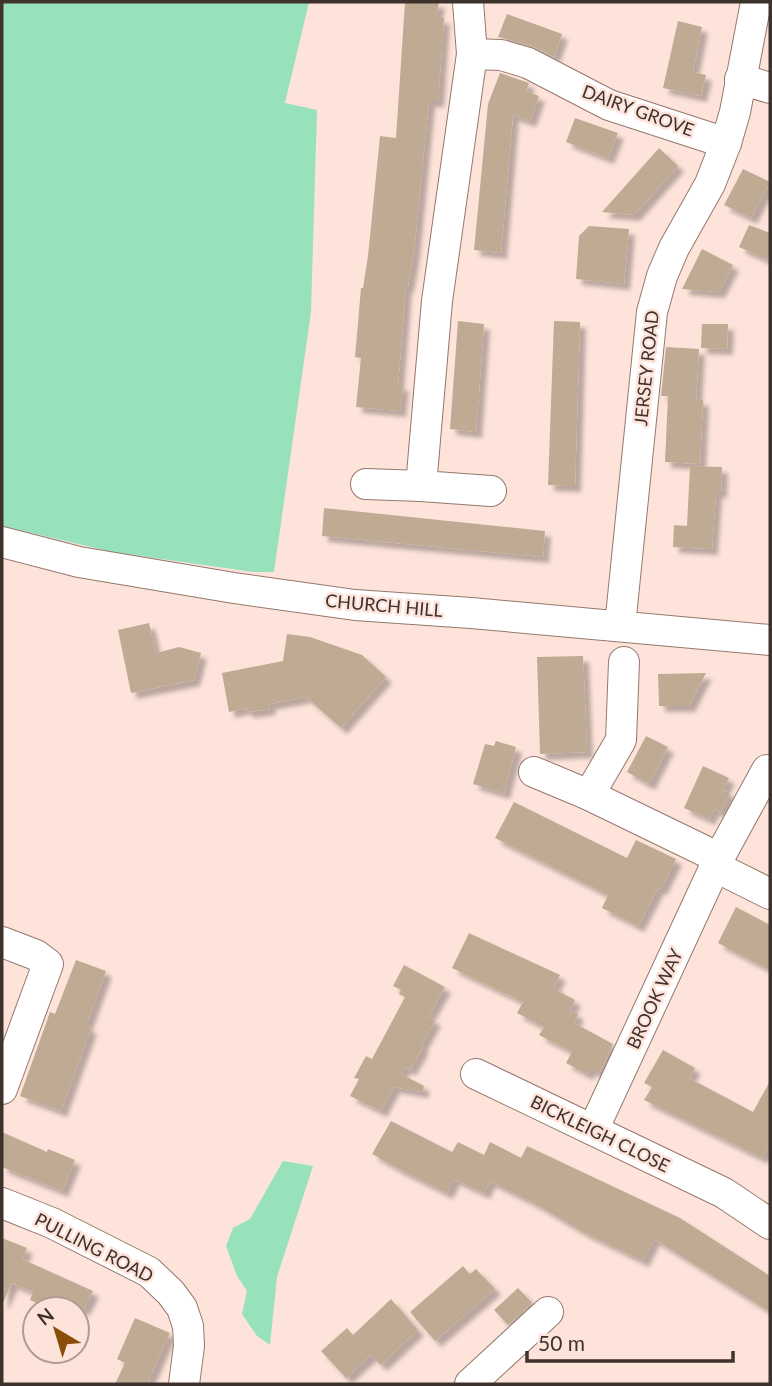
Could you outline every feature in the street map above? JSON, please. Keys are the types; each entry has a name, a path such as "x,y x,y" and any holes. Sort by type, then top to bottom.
{"street":[{"path":"421,486 472,54 468,2"},
{"name":"JERSEY ROAD","path":"620,626 652,312 674,247 710,184 726,143 735,111 756,2"},
{"name":"DAIRY GROVE","path":"472,54 501,55 528,63 609,105 726,143"},
{"path":"740,79 770,88"},
{"path":"366,484 491,491"},
{"name":"CHURCH HILL","path":"2,542 79,562 234,589 355,606 770,640"},
{"path":"589,795 621,740 624,662"},
{"name":"BROOK WAY","path":"593,1130 718,862 766,770"},
{"path":"534,772 589,795 718,862 770,894"},
{"path":"2,942 36,955 48,964 2,1089"},
{"name":"BICKLEIGH CLOSE","path":"476,1074 724,1193 770,1224"},
{"name":"PULLING ROAD","path":"2,1203 52,1223 149,1272 171,1293 182,1308 188,1326 189,1346 184,1384"},
{"path":"470,1384 548,1311"}],"green space":[{"path":"2,2 309,2 285,103 317,110 311,312 274,572 253,572 112,552 2,526"},
{"path":"283,1161 313,1166 277,1277 270,1345 257,1336 242,1314 247,1291 237,1276 226,1246 233,1228 250,1219"}],"building":[{"path":"405,2 439,2 436,18 444,18 438,101 429,101 414,252 406,286 398,385 403,385 400,411 356,407 361,358 355,357 380,136 396,138"},
{"path":"507,14 562,34 554,57 533,46 498,37"},
{"path":"678,21 702,27 693,72 706,75 701,96 663,88"},
{"path":"500,73 529,83 526,91 539,96 530,121 513,115 501,253 474,250 488,104"},
{"path":"575,118 618,133 608,158 566,142"},
{"path":"659,148 678,166 634,215 602,212"},
{"path":"743,169 770,182 751,218 724,205"},
{"path":"749,225 770,233 770,261 739,247"},
{"path":"589,226 629,229 624,284 576,279 579,236"},
{"path":"702,249 733,265 719,292 682,289"},
{"path":"458,321 484,324 476,432 450,429"},
{"path":"554,321 580,322 575,486 548,485"},
{"path":"702,324 728,324 727,349 701,348"},
{"path":"666,347 699,349 696,400 703,400 700,464 665,462 668,396 661,396"},
{"path":"690,466 722,467 721,492 716,492 712,549 673,547 674,525 687,526"},
{"path":"324,508 545,531 543,557 322,536"},
{"path":"149,623 156,653 179,647 201,653 194,680 131,693 118,630"},
{"path":"287,634 310,637 362,655 386,677 341,728 306,697 269,704 270,709 247,712 246,708 229,712 222,673 283,661"},
{"path":"583,656 587,752 540,754 537,657"},
{"path":"706,673 689,706 659,706 658,674"},
{"path":"646,736 668,747 649,784 627,772"},
{"path":"496,741 516,747 504,793 473,784 485,744 494,746"},
{"path":"703,766 729,778 723,790 730,793 721,812 714,809 709,819 684,808"},
{"path":"514,802 627,858 636,840 676,859 638,926 602,908 608,895 495,838"},
{"path":"736,907 770,925 770,970 718,943"},
{"path":"469,933 560,975 554,986 575,1000 570,1010 578,1014 574,1023 613,1044 599,1074 590,1069 587,1074 566,1063 572,1052 539,1035 544,1027 517,1013 523,1002 452,968"},
{"path":"76,960 106,971 86,1026 91,1028 61,1111 20,1096 50,1012 55,1014"},
{"path":"404,965 445,987 428,1017 435,1020 421,1046 423,1047 410,1070 405,1067 401,1074 424,1086 422,1092 394,1087 381,1111 350,1096 359,1079 354,1078 366,1056 372,1059 405,997 399,994 401,990 393,986"},
{"path":"663,1050 695,1068 689,1078 753,1112 770,1081 770,1143 762,1158 644,1100 652,1087 644,1083"},
{"path":"391,1121 452,1152 458,1142 484,1155 490,1142 521,1158 527,1146 680,1218 770,1276 770,1312 654,1239 643,1261 490,1181 484,1193 454,1179 447,1193 399,1169 372,1154"},
{"path":"2,1132 47,1152 48,1149 75,1160 62,1191 2,1167"},
{"path":"2,1238 27,1248 22,1259 93,1291 91,1295 32,1295 33,1292 12,1283 2,1305"},
{"path":"463,1266 470,1274 476,1269 495,1289 435,1341 410,1312"},
{"path":"518,1288 532,1303 508,1325 494,1310"},
{"path":"391,1299 418,1330 381,1365 371,1355 346,1378 321,1351 347,1328 353,1335"},
{"path":"135,1318 170,1333 147,1384 115,1384 125,1363 117,1359"}]}
